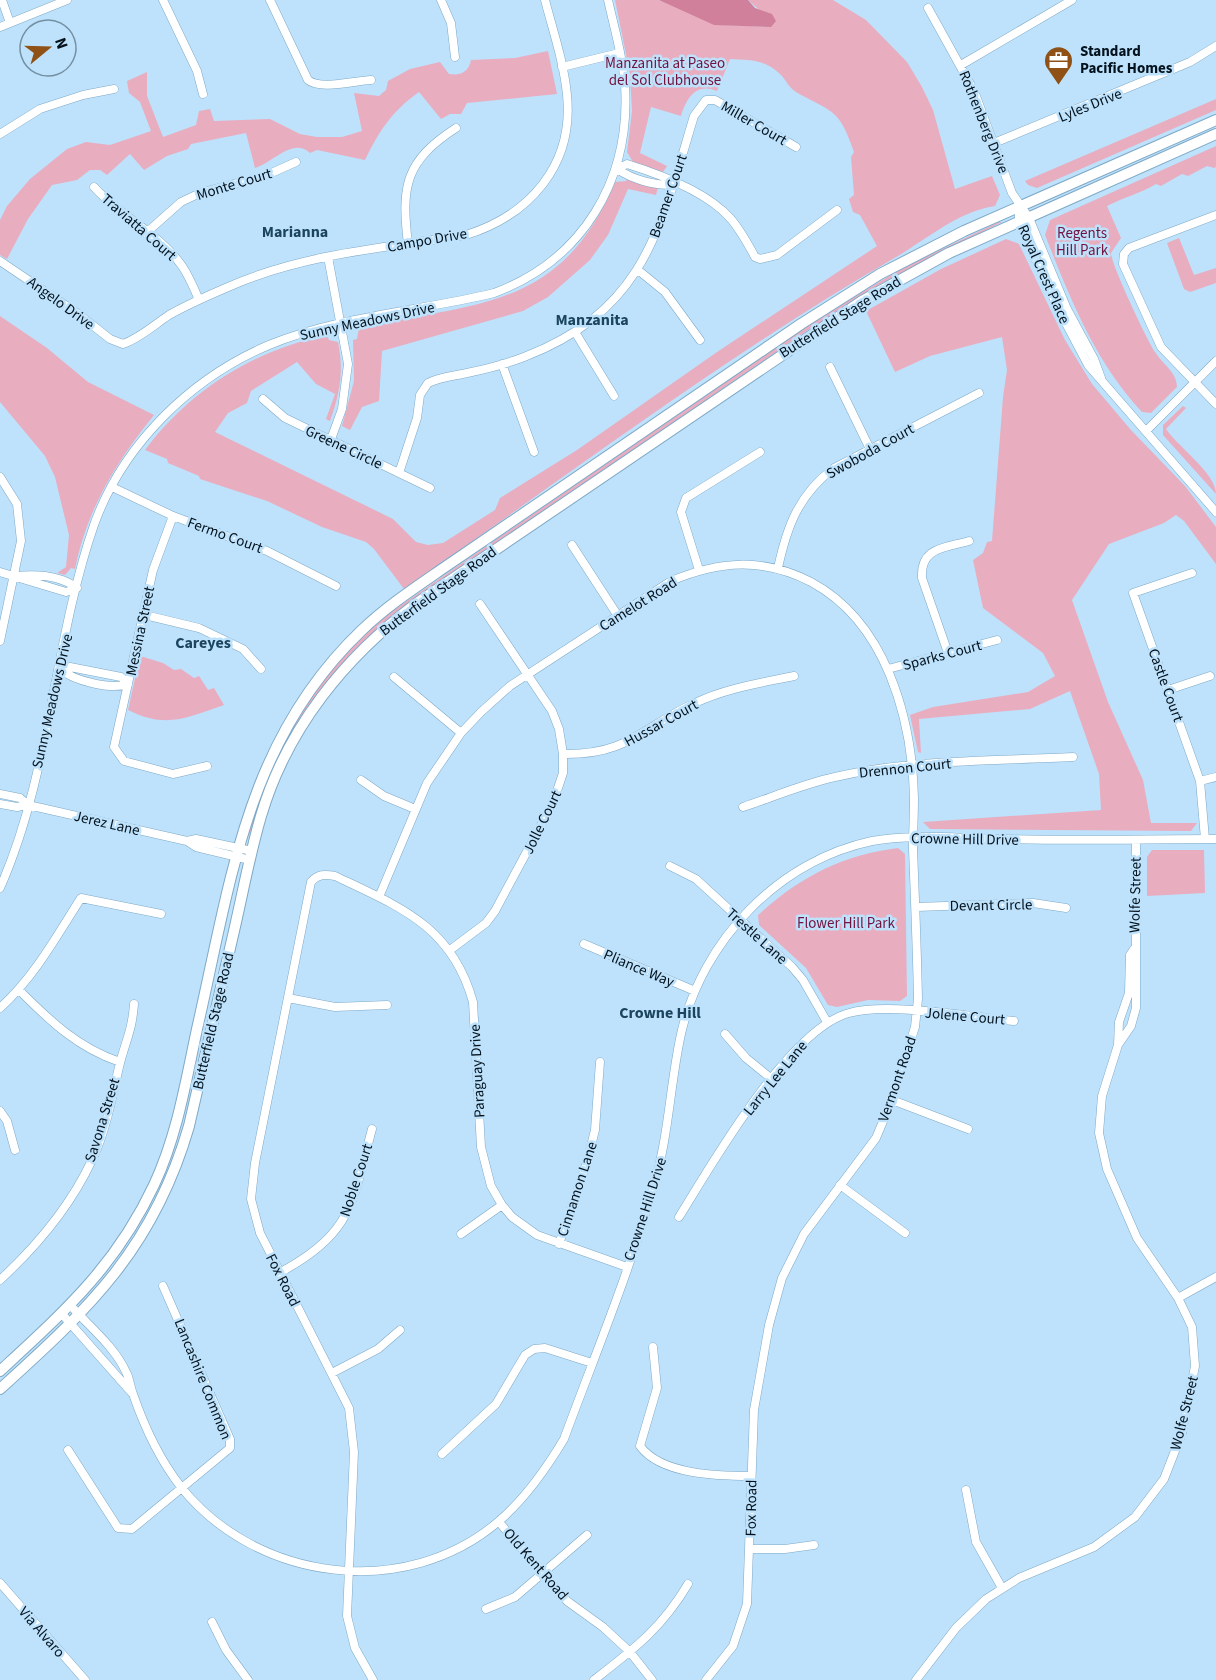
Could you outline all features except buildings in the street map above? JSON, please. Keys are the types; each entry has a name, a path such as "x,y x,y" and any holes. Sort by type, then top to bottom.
{"main road":[{"name":"Butterfield Stage Road","path":"0,1371 62,1314 105,1267 132,1227 165,1158 178,1118 238,852 260,779 293,714 325,669 377,617 427,580 833,303 904,261 1216,120"},
{"name":"Butterfield Stage Road","path":"0,1389 80,1316 112,1280 144,1233 180,1155 251,855 274,781 303,724 345,668 393,621 836,317 940,257 1216,134"}],"street":[{"path":"2,0 10,23"},
{"path":"0,27 67,0"},
{"path":"163,0 197,71 203,94"},
{"path":"441,0 451,22 456,57"},
{"name":"Campo Drive","path":"123,344 199,300 274,270 328,257 466,235 486,229 510,217 529,201 556,162 565,135 567,94 545,0"},
{"name":"Sunny Meadows Drive","path":"0,888 21,835 77,588 95,524 112,487 146,436 180,401 207,378 240,358 270,345 341,324 494,294 544,269 582,232 617,169 625,112 625,82 608,0"},
{"path":"961,64 1060,3 1072,0"},
{"path":"274,1 308,80 314,85 371,80"},
{"name":"Rothenberg Drive","path":"928,8 961,64 1020,207"},
{"name":"Lyles Drive","path":"994,143 1190,62 1216,46"},
{"path":"562,67 619,53"},
{"path":"0,134 40,109 83,94 114,89"},
{"name":"Miller Court","path":"712,99 796,147"},
{"name":"Beamer Court","path":"399,473 417,418 420,395 428,383 502,364 535,352 575,332 613,299 638,270 666,213 694,116 702,102 712,99"},
{"path":"408,244 405,214 411,173 430,145 456,128"},
{"name":"Monte Court","path":"146,233 167,212 191,197 267,175 296,162"},
{"path":"617,169 627,164 665,176 675,184 712,202 729,217 755,257 766,260 820,225 837,210"},
{"name":"Traviatta Court","path":"93,187 111,207 146,233 182,265 199,300"},
{"name":"Royal Crest Place","path":"1020,207 1024,220 1094,359 1101,378 1216,512"},
{"path":"1216,215 1129,248 1124,254 1123,264 1156,338 1167,354 1216,404"},
{"path":"328,257 348,364 346,386 330,442"},
{"name":"Angelo Drive","path":"0,261 57,299 110,339 123,344"},
{"path":"638,270 665,292 700,340"},
{"path":"575,332 614,396"},
{"path":"1146,430 1216,361"},
{"path":"502,364 534,452"},
{"path":"830,367 870,449"},
{"name":"Swoboda Court","path":"778,568 789,523 805,495 834,468 979,393"},
{"name":"Greene Circle","path":"263,399 274,412 330,442 430,488"},
{"path":"699,570 681,512 682,504 686,498 760,452"},
{"path":"0,477 17,504 21,541 0,641"},
{"name":"Fermo Court","path":"112,487 173,516 267,551 336,586"},
{"name":"Messina Street","path":"173,516 153,570 145,615 114,747 124,761 173,774 207,766"},
{"path":"948,653 922,578 921,565 925,558 934,551 969,541"},
{"path":"572,545 618,616"},
{"name":"Camelot Road","path":"380,897 415,809 438,765 461,733 496,696 657,589 699,570 737,563 778,568 800,576 837,598 872,637 888,669 906,737 914,797 913,838"},
{"path":"0,572 15,576 33,574 68,582 77,588"},
{"name":"Castle Court","path":"1192,573 1133,593 1200,781 1205,839"},
{"name":"Jolle Court","path":"450,950 486,923 495,911 554,803 563,773 559,729 552,711 480,604"},
{"path":"145,615 199,628 243,648 261,669"},
{"name":"Sparks Court","path":"888,669 996,640"},
{"path":"60,669 68,676 118,687 128,684"},
{"name":"Hussar Court","path":"563,754 593,753 622,746 709,697 794,676"},
{"path":"1168,690 1210,676"},
{"path":"394,677 461,733"},
{"name":"Drennon Court","path":"743,807 836,777 911,767 1073,757"},
{"path":"1200,781 1216,777"},
{"path":"362,780 384,796 415,809"},
{"name":"Jerez Lane","path":"0,794 20,798 28,805"},
{"name":"Jerez Lane","path":"0,804 17,807 28,805 187,841 196,839 251,855"},
{"name":"Crowne Hill Drive","path":"70,1306 116,1356 127,1372 133,1395 155,1446 182,1488 208,1514 238,1536 268,1552 300,1564 348,1572 398,1569 424,1563 452,1551 499,1522 544,1470 564,1439 627,1267 664,1151 681,1035 694,991 706,966 740,921 773,888 819,858 842,849 874,841 913,838 1216,839"},
{"name":"Vermont Road","path":"770,1325 782,1278 794,1251 876,1138 892,1100 917,1012 913,838"},
{"name":"Wolfe Street","path":"916,1680 971,1612 1002,1588 1107,1539 1135,1517 1164,1479 1182,1433 1195,1366 1192,1328 1178,1298 1137,1238 1107,1169 1102,1151 1099,1116 1118,1045 1119,1022 1129,993 1130,955 1134,950 1136,840"},
{"name":"Trestle Lane","path":"670,866 696,879 792,967 827,1022"},
{"name":"Paraguay Drive","path":"319,875 335,876 380,897 422,921 450,950 467,982 473,1002 481,1148 488,1177 502,1205 524,1227 559,1244 627,1267"},
{"name":"Fox Road","path":"319,875 311,882 251,1181 254,1217 279,1273 349,1408 354,1452 348,1572 350,1634 361,1662 373,1680"},
{"path":"0,1008 20,990 42,961 81,898 160,914"},
{"name":"Devant Circle","path":"916,907 1033,903 1066,908"},
{"name":"Pliance Way","path":"584,945 694,991"},
{"name":"Wolfe Street","path":"1118,1045 1131,1026 1136,1008 1138,955 1134,950"},
{"path":"20,990 70,1038 97,1055 120,1062"},
{"path":"288,999 341,1008 387,1005"},
{"name":"Savona Street","path":"0,1280 35,1248 66,1206 93,1159 120,1062 132,1029 134,1004"},
{"name":"Larry Lee Lane","path":"679,1217 730,1134 809,1035 827,1022 865,1010 917,1012"},
{"name":"Jolene Court","path":"917,1012 1014,1021"},
{"path":"725,1034 746,1058 773,1080"},
{"name":"Cinnamon Lane","path":"559,1244 587,1162 595,1130 600,1062"},
{"path":"892,1100 968,1129"},
{"path":"0,1111 8,1121 15,1150"},
{"name":"Noble Court","path":"279,1273 308,1258 331,1238 341,1224 353,1198 372,1129"},
{"path":"840,1185 904,1233"},
{"path":"461,1234 502,1205"},
{"path":"1178,1298 1216,1277"},
{"name":"Lancashire Common","path":"68,1450 118,1528 132,1529 230,1448 230,1439 163,1286"},
{"name":"Crowne Hill Drive","path":"62,1314 133,1395"},
{"name":"Fox Road","path":"706,1680 733,1646 747,1604 754,1410 770,1325"},
{"path":"332,1373 378,1349 400,1330"},
{"path":"652,1347 657,1388 640,1446 648,1457 700,1474 752,1476"},
{"path":"442,1454 495,1404 525,1355 534,1349 545,1348 592,1363"},
{"path":"966,1490 976,1542 1002,1588"},
{"name":"Old Kent Road","path":"499,1522 567,1601 603,1627 630,1652 652,1680"},
{"path":"486,1609 515,1597 586,1535"},
{"path":"750,1549 785,1550 814,1545"},
{"name":"Via Alvaro","path":"0,1583 85,1680"},
{"path":"594,1680 630,1652 665,1620 688,1584"},
{"path":"212,1622 226,1650 248,1680"}],"green space":[{"name":"Manzanita at Paseo del Sol Clubhouse","path":"615,0 659,0 725,25 770,27 763,13 748,0 833,0 866,20 907,62 933,110 955,189 992,176 1000,195 995,206 967,214 941,228 766,337 404,589 374,549 366,542 322,527 267,501 200,479 199,476 168,463 167,459 145,450 182,409 203,391 226,376 274,351 327,335 329,340 338,342 341,363 339,391 330,421 326,419 335,394 316,384 297,362 251,391 247,403 228,413 215,432 393,519 416,542 428,545 443,543 495,510 500,498 577,450 717,352 877,246 860,215 853,212 849,199 854,195 851,157 854,152 844,127 833,113 794,90 781,75 763,63 730,59 717,91 698,90 689,98 681,116 651,107 640,153 667,166 663,172 633,162 627,152 632,111 630,74"},
{"path":"548,51 557,94 467,103 461,114 450,114 441,119 419,92 388,122 365,160 317,150 310,153 297,148 283,152 255,168 246,133 191,144 188,149 167,156 144,170 130,154 107,175 100,170 90,170 77,180 52,185 28,219 7,259 0,255 0,220 7,206 30,179 67,149 86,142 110,145 151,131 140,102 129,93 127,81 147,72 147,96 163,137 196,125 199,111 210,109 214,121 270,119 300,134 342,137 362,131 354,93 379,96 386,90 388,81 410,69 440,62 449,74 457,74 466,70 471,60 515,58"},
{"path":"1216,99 1216,110 1037,188 1028,185 1025,181"},
{"name":"Regents Hill Park","path":"1216,146 1216,167 1207,166 1188,176 1182,174 1161,186 1156,184 1107,206 1121,238 1111,253 1117,271 1151,345 1175,377 1177,387 1151,413 1142,412 1125,393 1097,351 1074,306 1045,235 1050,220"},
{"path":"628,178 658,187 656,195 628,189 608,235 590,260 548,297 523,311 382,351 379,401 362,407 350,430 342,426 354,381 353,340 357,339 359,328 477,304 511,294 541,278 569,256 593,224 615,182 626,181"},
{"path":"1002,222 884,282 808,330 680,418 349,657 319,693 246,841 257,798 266,776 299,713 324,676 339,659 391,612 806,326 904,267"},
{"path":"1179,238 1194,275 1216,268 1216,283 1190,292 1184,289 1167,243"},
{"path":"1006,239 1019,244 1065,340 1092,384 1131,430 1185,486 1216,527 1216,564 1184,521 1176,515 1164,523 1109,544 1072,600 1108,702 1143,780 1151,823 1197,823 1191,831 930,829 923,822 1101,810 1099,774 1070,691 1030,709 919,719 921,753 918,752 910,715 933,707 1028,692 1055,676 1043,653 983,608 973,560 983,553 987,542 992,541 1007,370 1002,337 930,356 895,372 866,311 941,269"},
{"path":"0,316 47,348 88,382 154,415 115,469 87,526 75,569 71,568 65,575 57,573 66,567 69,535 55,477 45,456 0,402"},
{"path":"1183,406 1186,408 1166,429 1210,478 1216,494 1163,435 1163,425"},
{"path":"140,656 163,663 174,670 181,669 194,678 199,676 208,690 214,688 224,705 176,720 154,719 128,710"},
{"name":"Flower Hill Park","path":"898,848 905,854 907,996 900,1001 868,1000 837,1007 828,1005 806,968 759,925 758,915 790,889 823,870 858,856"},
{"path":"1152,850 1204,850 1205,893 1147,896 1147,857"}],"shaded area":[{"path":"659,0 748,0 755,8 772,14 776,21 771,27 714,25"}],"place":[{"name":"Standard Pacific Homes","path":"1059,86"}],"district":[{"name":"Marianna","path":"295,231"},
{"name":"Manzanita","path":"592,319"},
{"name":"Careyes","path":"203,642"},
{"name":"Crowne Hill","path":"660,1012"}]}
